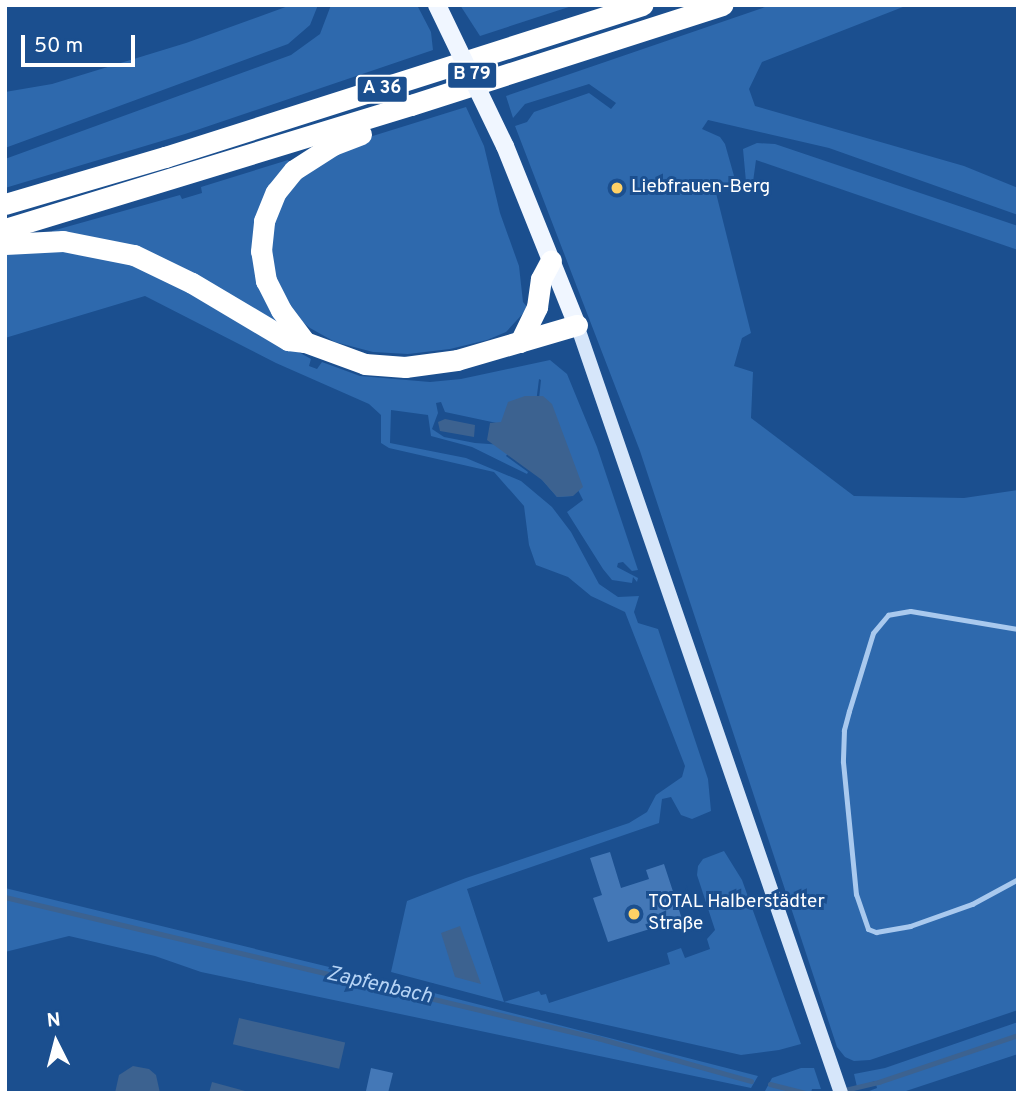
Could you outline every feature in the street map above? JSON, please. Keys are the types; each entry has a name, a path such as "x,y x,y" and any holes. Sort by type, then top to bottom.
{"highway":[{"name":"A 36","path":"5,204 165,157 600,12 642,5"},
{"name":"A 36","path":"5,229 411,105 722,5"},
{"path":"305,342 281,310 266,281 261,236 268,208 283,183 308,159 333,145 401,121 411,105"},
{"path":"5,244 63,241 134,255 192,283 288,341 305,342 365,364 405,367 457,360 577,325"},
{"path":"520,342 537,307 541,279 551,260"}],"main road":[{"name":"B 79","path":"437,5 505,146 551,260"},
{"path":"551,260 617,435 782,927 841,1093"}],"lane":[{"path":"1018,629 910,611 888,615 873,633 849,711 844,730 843,762 856,894 868,929 876,932 910,926 972,904 1018,879"}],"shaded area":[{"path":"291,5 318,5 310,25 288,44 5,148 5,92 52,84 186,43"},
{"path":"331,5 417,5 431,32 433,50 185,134 5,188 5,159 291,55 320,34"},
{"path":"460,5 575,5 480,36"},
{"path":"771,5 908,5 762,62 749,89 755,106 964,166 1018,188 1018,215 829,148 708,120 702,129 720,137 725,144 736,183 714,185 751,333 742,338 734,366 753,372 751,418 854,496 964,498 1018,490 1018,1010 870,1060 854,1061 845,1057 837,1047 640,451 515,126 527,122 534,112 589,93 611,109 616,103 589,84 525,104 513,118 506,96"},
{"path":"466,107 484,146 500,213 519,266 523,302 528,308 506,332 487,340 450,349 408,354 373,352 335,342 310,328 291,313 269,264 272,220 293,181 363,139"},
{"path":"757,143 775,144 1018,226 1018,250 756,160 753,182 746,182 743,149"},
{"path":"288,160 290,163 259,209 285,327 233,302 52,234 52,231 180,195 182,199 202,193 201,187"},
{"path":"41,249 109,257 168,279 311,359 309,366 317,369 322,362 360,376 430,382 461,379 550,360 567,374 597,447 638,570 632,571 623,562 618,563 617,567 638,578 637,582 633,577 632,583 612,580 567,512 583,500 572,478 566,476 568,490 573,496 557,497 531,467 509,452 506,456 528,472 527,474 472,447 431,436 428,415 391,410 390,443 466,458 521,481 552,507 571,532 599,584 618,597 639,596 634,612 638,623 658,629 708,779 711,811 692,819 681,815 671,797 662,799 659,823 467,889 504,1002 391,972 407,901 466,878 629,823 647,812 656,795 682,777 685,766 625,612 591,596 568,577 536,565 529,545 524,506 494,472 389,448 381,443 381,415 369,404 276,363 145,296 5,338 5,253","holes":["539,379 537,417 541,437 559,463 542,444 524,438 513,438 503,445 475,443 444,437 432,429 438,413 436,403 441,402 445,412 506,425 511,435 539,441 534,419"]},
{"path":"525,396 543,396 552,404 583,487 573,496 557,497 542,480 487,440 490,423 501,422 508,402"},
{"path":"445,419 475,425 474,437 440,431 438,422"},
{"path":"724,851 742,880 801,1044 741,1055 504,1002 539,991 541,995 546,994 549,1003 670,964 667,953 681,948 685,958 710,949 707,939 715,930 697,875 698,866 703,859"},
{"path":"5,888 391,982 758,1076 751,1088 201,972 155,956 69,936 5,952"},
{"path":"460,926 481,984 455,977 441,933"},
{"path":"239,1018 345,1043 339,1069 233,1044"},
{"path":"1018,1022 1018,1054 900,1093 864,1093 877,1088 875,1081 857,1087 854,1074 885,1068"},
{"path":"133,1066 149,1069 156,1075 160,1093 115,1093 119,1075"},
{"path":"801,1068 814,1068 821,1089 812,1089 811,1093 765,1091 772,1078"},
{"path":"212,1082 245,1091 209,1093"}],"building":[{"path":"610,852 621,888 649,879 646,870 664,864 682,919 608,942 593,898 602,895 590,858"},
{"path":"371,1068 393,1073 388,1093 366,1091"}],"waterway":[{"name":"Zapfenbach","path":"5,897 598,1038 751,1081"},
{"name":"Zapfenbach","path":"832,1093 879,1082 1018,1035"},
{"name":"Zapfenbach","path":"770,1084 805,1093"}],"place":[{"name":"Liebfrauen-Berg","path":"617,188"},
{"name":"TOTAL Halberstädter Straße","path":"634,914"}]}
